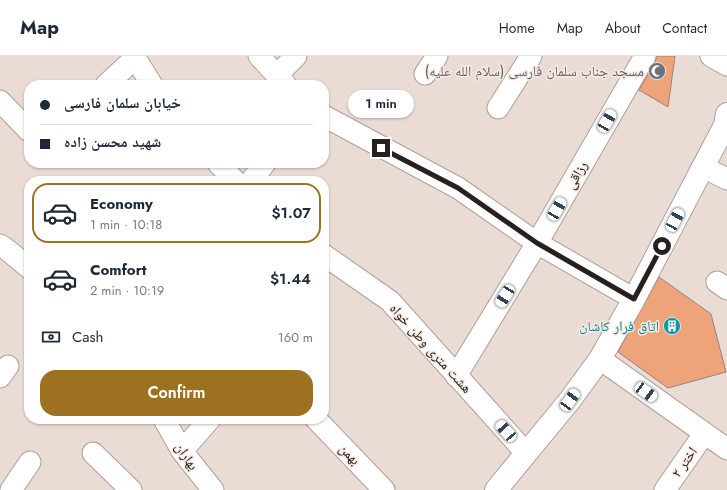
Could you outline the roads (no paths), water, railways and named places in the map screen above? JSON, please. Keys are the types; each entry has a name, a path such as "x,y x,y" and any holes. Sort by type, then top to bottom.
{"main road":[{"path":"496,490 570,400 600,359 634,299 725,125 727,114"}],"street":[{"path":"259,56 282,80 296,56"},
{"path":"425,74 437,56"},
{"path":"498,108 531,56"},
{"name":"رزاقی","path":"456,376 537,243 645,56"},
{"path":"711,56 727,65"},
{"path":"111,80 134,57 149,80"},
{"path":"0,101 24,126"},
{"path":"329,119 458,188 537,243 634,299"},
{"path":"703,167 727,179"},
{"path":"223,168 230,176"},
{"path":"255,176 261,168"},
{"path":"0,245 24,264"},
{"name":"هشت متری وطن خواه","path":"329,260 390,301 526,454"},
{"path":"600,359 727,449"},
{"name":"بهاران","path":"167,424 182,451 213,490"},
{"path":"182,451 206,424"},
{"name":"بهمن","path":"321,424 384,490"},
{"name":"اختر ۲","path":"665,490 704,434"},
{"path":"93,452 131,490"},
{"path":"11,490 30,462"}],"place":[{"name":"مسجد جناب سلمان فارسی (سلام الله علیه)","path":"657,71"},
{"name":"اتاق فرار کاشان","path":"672,326"}]}
